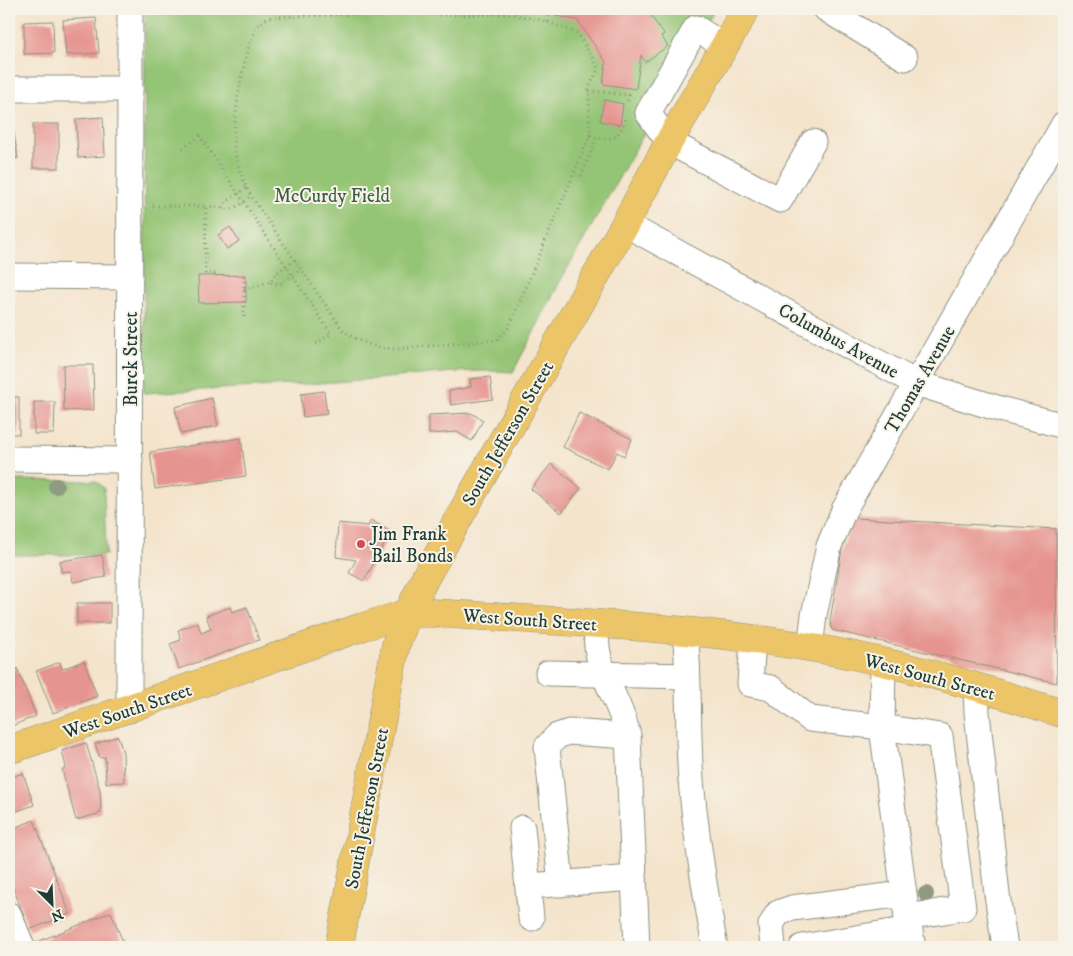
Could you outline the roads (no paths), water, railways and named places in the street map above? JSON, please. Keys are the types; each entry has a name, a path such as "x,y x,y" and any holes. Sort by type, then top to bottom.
{"main road":[{"name":"South Jefferson Street","path":"339,947 396,644 408,613 426,576 625,224 669,142 746,9"},
{"name":"West South Street","path":"9,750 129,710 362,627 408,613 433,613 685,630 810,648 883,662 976,686 1064,714"}],"street":[{"name":"Burck Street","path":"129,710 130,9"},
{"path":"826,9 905,58"},
{"path":"9,89 130,89"},
{"name":"Thomas Avenue","path":"810,648 814,615 829,546 844,510 1064,124"},
{"path":"669,142 780,200 813,142"},
{"name":"Columbus Avenue","path":"625,224 916,383 1000,409 1064,426"},
{"path":"9,276 130,277"},
{"path":"9,459 130,460"},
{"path":"597,624 597,647 604,674 625,721 628,736 637,947"},
{"path":"685,630 691,778 700,855 715,947"},
{"path":"753,640 750,684 771,688 810,719 940,736 963,908 802,947"},
{"path":"883,662 882,727 908,922"},
{"path":"548,673 687,676"},
{"path":"976,686 977,712 996,884 1005,947"},
{"path":"561,884 547,747 557,736 569,732 628,736"},
{"path":"522,828 531,918"},
{"path":"528,886 634,878"},
{"path":"773,947 771,925 778,913 792,908 908,922"},
{"path":"9,916 22,947"}],"place":[{"name":"Jim Frank Bail Bonds","path":"361,544"}],"park label":[{"name":"McCurdy Field","path":"332,195"}]}
